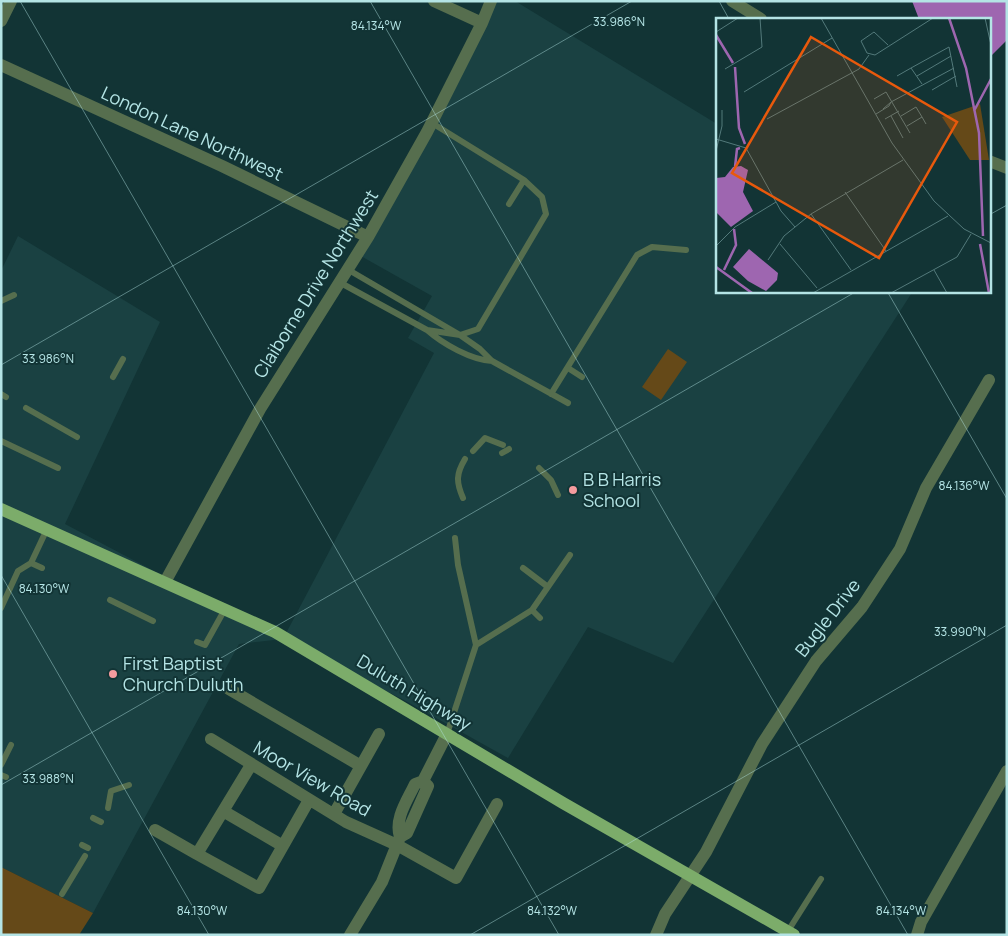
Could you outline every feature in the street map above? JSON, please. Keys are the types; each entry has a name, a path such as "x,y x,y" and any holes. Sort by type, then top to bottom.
{"main road":[{"name":"Duluth Highway","path":"1,509 275,632 791,933"}],"street":[{"path":"1,20 11,1"},
{"path":"434,1 482,23"},
{"name":"Claiborne Drive Northwest","path":"164,582 260,409 368,237 432,123 482,23 490,1"},
{"path":"732,1 759,18"},
{"name":"London Lane Northwest","path":"1,65 222,166 368,237"},
{"path":"990,161 1007,168"},
{"name":"Bugle Drive","path":"656,935 666,914 706,852 762,744 816,662 862,607 900,549 926,488 989,380"},
{"path":"229,689 361,766"},
{"path":"334,814 379,734"},
{"path":"399,841 397,828 414,784 423,780 447,734"},
{"name":"Moor View Road","path":"210,739 309,800 334,814 399,841 456,878 497,804"},
{"path":"197,854 251,765"},
{"path":"917,935 921,922 1007,771"},
{"path":"350,935 382,882 399,841 407,833 428,786 423,780"},
{"path":"155,830 259,888 309,800"},
{"path":"406,802 419,806"},
{"path":"223,810 283,846"}],"lane":[{"path":"427,330 460,335 478,329 546,214 542,197 524,180 432,123"},
{"path":"509,204 524,180"},
{"path":"552,394 637,256 652,247 686,250"},
{"path":"347,269 460,335 480,349 492,362 568,403"},
{"path":"339,282 427,330 438,339 483,361 492,362"},
{"path":"1,301 14,295"},
{"path":"113,377 123,359"},
{"path":"568,368 582,377"},
{"path":"26,408 77,437"},
{"path":"473,450 485,438 506,447 502,453"},
{"path":"1,441 58,468"},
{"path":"463,498 457,484 458,471 466,459"},
{"path":"539,468 551,480 558,495"},
{"path":"31,562 47,529"},
{"path":"447,734 476,645 458,565 455,538"},
{"path":"476,645 532,610 568,557"},
{"path":"1,608 3,600 21,565 31,562 42,568"},
{"path":"524,568 548,587"},
{"path":"110,600 153,621"},
{"path":"197,642 205,646 225,608"},
{"path":"532,610 540,618"},
{"path":"1,765 11,745"},
{"path":"108,808 111,791 129,785"},
{"path":"93,818 101,822"},
{"path":"82,845 88,848"},
{"path":"62,894 85,856"},
{"path":"791,933 822,878"}],"shaded area":[{"name":"B B Harris School","path":"493,1 515,1 716,123 716,292 912,292 673,663 588,627 508,758 402,699 283,639 434,353 408,338 432,296 359,255"},
{"path":"912,1 1007,1 1007,40 990,57 990,18 919,18"},
{"path":"18,236 160,322 65,524 283,639 239,644 93,913 1,867 1,271"},
{"path":"668,349 687,362 661,400 642,387"},
{"path":"1,867 93,913 79,935 1,935"}],"place":[{"name":"B B Harris School","path":"573,490"},
{"name":"First Baptist Church Duluth","path":"113,674"}]}
